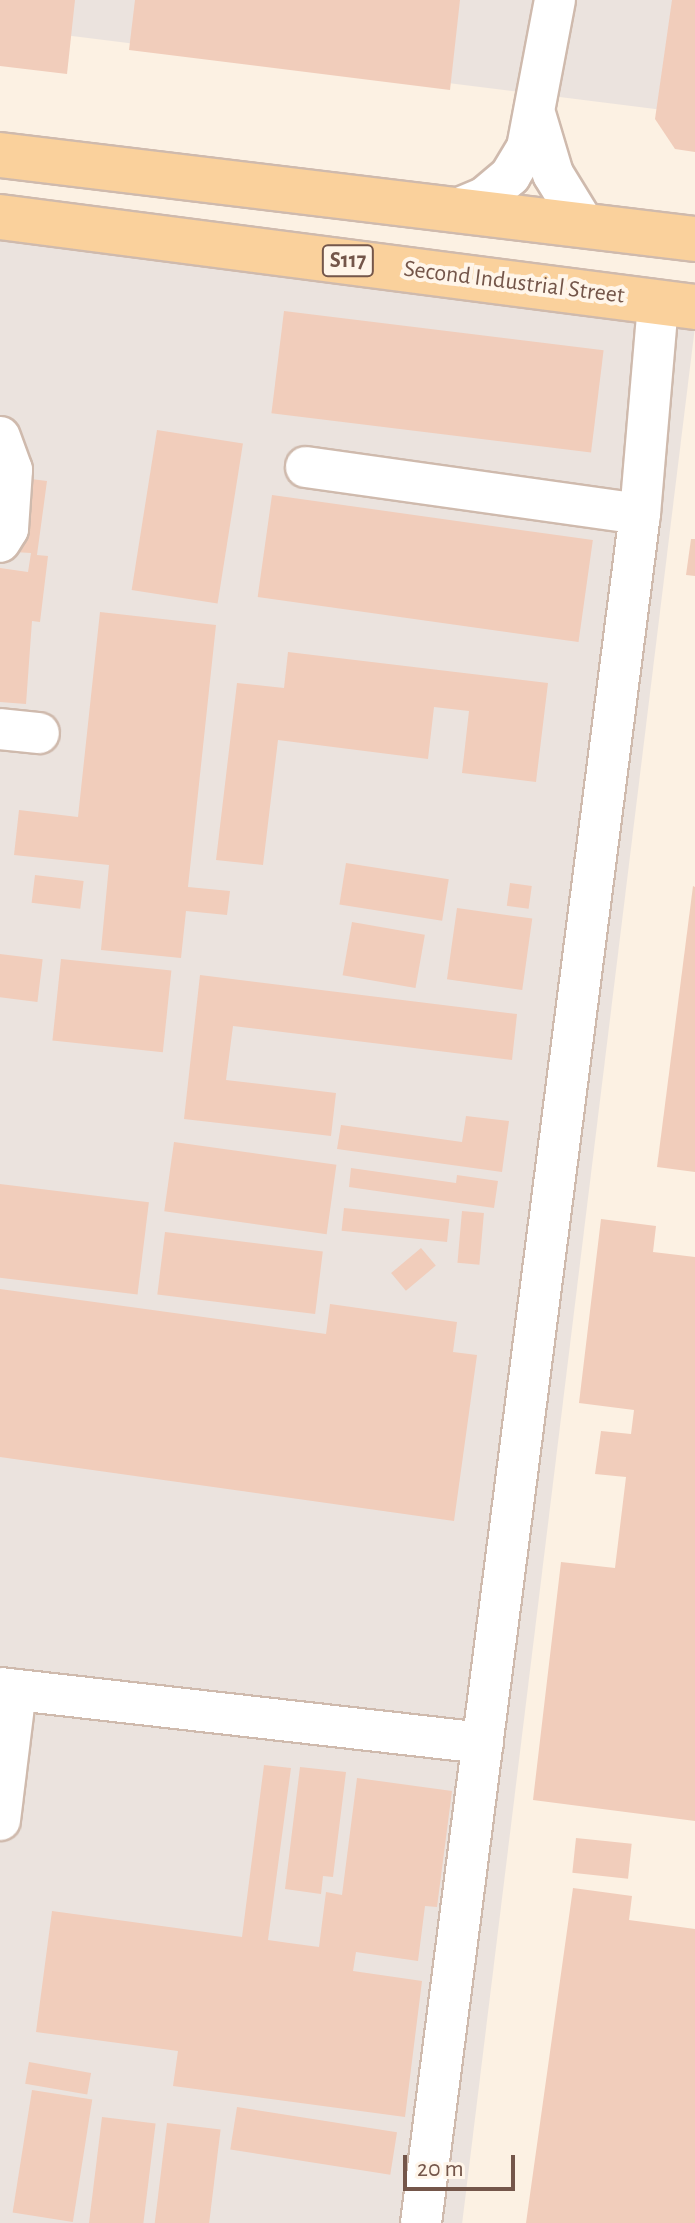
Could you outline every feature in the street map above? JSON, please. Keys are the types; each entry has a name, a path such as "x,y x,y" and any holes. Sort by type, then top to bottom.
{"main road":[{"path":"0,155 695,239"},
{"name":"Second Industrial Street","path":"0,217 677,305"}],"street":[{"path":"455,210 485,197 510,176 527,148 536,117 555,0"},
{"path":"536,117 553,174 585,226"},
{"path":"421,2223 640,514 677,305"},
{"path":"0,437 12,470 8,529 0,542"},
{"path":"306,467 640,514"},
{"path":"0,729 39,733"},
{"path":"0,1820 8,1689 483,1743"}],"shaded area":[{"path":"0,0 695,0 695,114 0,27"},
{"path":"0,235 695,320 462,2223 0,2223"}],"building":[{"path":"0,0 75,0 67,74 0,66"},
{"path":"135,0 460,0 450,90 129,50"},
{"path":"672,0 695,0 695,152 675,149 655,119"},
{"path":"284,311 604,350 591,452 271,413"},
{"path":"157,430 243,444 218,604 132,590"},
{"path":"23,478 47,481 37,555 48,556 40,622 32,621 26,704 0,702 0,568 28,572 31,553 14,552"},
{"path":"272,495 593,540 579,642 258,597"},
{"path":"691,539 695,539 695,576 686,575"},
{"path":"100,612 216,625 188,887 230,891 227,915 186,911 181,958 101,950 109,865 14,855 19,810 78,817"},
{"path":"288,652 548,683 536,782 462,773 469,711 434,707 428,759 278,740 263,865 216,860 237,683 284,688"},
{"path":"346,863 449,879 442,921 339,904"},
{"path":"35,875 84,881 80,909 32,903"},
{"path":"510,883 532,886 529,909 507,906"},
{"path":"695,887 695,1172 657,1167"},
{"path":"457,908 532,919 522,990 447,979"},
{"path":"352,922 425,935 415,988 343,975"},
{"path":"0,954 43,959 37,1002 0,997"},
{"path":"61,959 171,971 163,1052 52,1041"},
{"path":"200,975 517,1014 512,1060 233,1026 226,1080 336,1093 331,1136 184,1119"},
{"path":"466,1116 509,1121 502,1172 337,1149 341,1125 462,1142"},
{"path":"174,1142 336,1165 327,1234 164,1211"},
{"path":"351,1168 456,1183 457,1175 498,1181 494,1208 349,1187"},
{"path":"0,1184 149,1202 138,1295 0,1278"},
{"path":"344,1208 449,1219 447,1242 342,1231"},
{"path":"462,1211 484,1213 479,1265 457,1263"},
{"path":"601,1219 656,1226 653,1252 695,1257 695,1821 533,1800 561,1562 615,1568 626,1477 595,1474 601,1431 631,1434 634,1410 579,1403"},
{"path":"165,1232 323,1251 315,1314 157,1295"},
{"path":"421,1248 436,1266 406,1291 391,1273"},
{"path":"0,1289 326,1334 330,1304 457,1322 453,1352 477,1355 454,1521 0,1457"},
{"path":"264,1765 291,1768 268,1940 289,1943 319,1947 326,1892 342,1895 357,1778 452,1791 437,1907 425,1906 418,1961 356,1952 353,1971 422,1981 405,2117 173,2086 178,2051 36,2032 52,1911 242,1937"},
{"path":"300,1767 346,1772 333,1877 323,1876 321,1894 285,1889"},
{"path":"576,1838 632,1844 628,1879 572,1873"},
{"path":"573,1888 632,1896 629,1920 695,1929 695,2223 526,2223"},
{"path":"29,2062 91,2073 87,2095 25,2084"},
{"path":"32,2090 92,2100 73,2222 13,2212"},
{"path":"237,2107 397,2132 390,2175 230,2149"},
{"path":"102,2117 156,2124 143,2223 89,2223"},
{"path":"167,2123 221,2130 209,2223 155,2223"}]}
